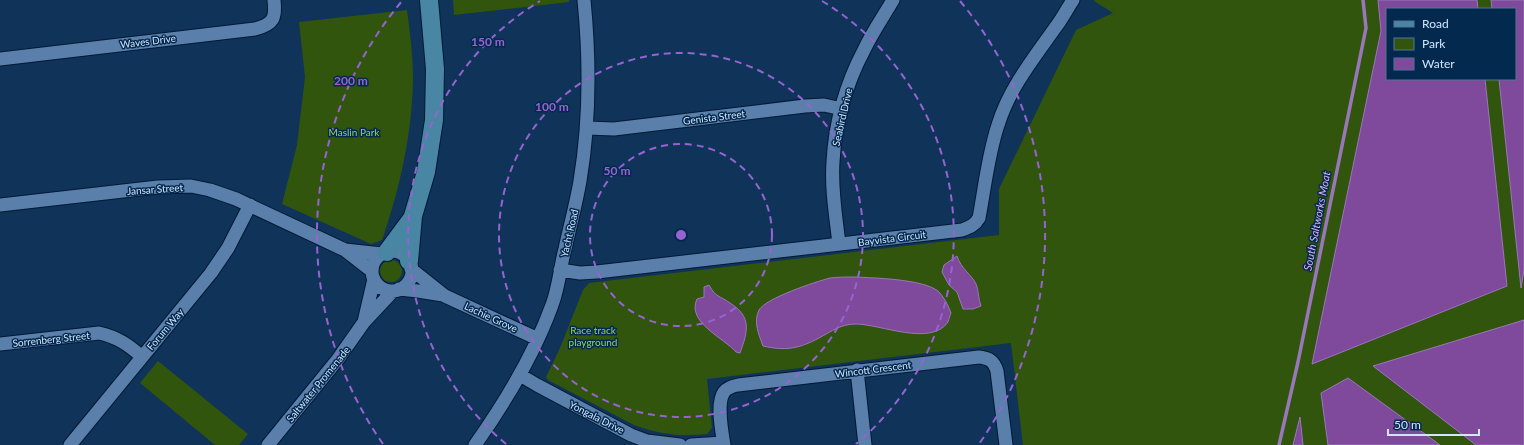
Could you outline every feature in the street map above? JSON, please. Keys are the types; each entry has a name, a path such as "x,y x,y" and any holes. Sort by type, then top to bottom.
{"street":[{"name":"Waves Drive","path":"0,59 255,29 268,24 273,19 275,13 274,0"},
{"path":"413,216 384,253 376,259 373,275 382,288 396,290 404,286 409,281 413,216 426,172 435,108 434,47 429,0"},
{"name":"Yacht Road","path":"475,445 520,375 538,339 552,304 579,188 587,128 588,62 584,0"},
{"name":"Seabird Drive","path":"839,244 833,191 833,162 836,136 842,108 854,70 893,0"},
{"name":"Bayvista Circuit","path":"560,270 586,273 597,272 962,230 971,227 979,218 984,180 998,124 1009,98 1030,62 1074,0"},
{"name":"Genista Street","path":"587,128 614,129 805,106 824,105 842,108"},
{"name":"Jansar Street","path":"0,205 158,186 177,186 210,190 225,194 345,250 373,275"},
{"name":"Forum Way","path":"70,445 211,273 228,248 250,206"},
{"name":"Jansar Street","path":"345,250 384,253"},
{"path":"384,253 393,251 400,253 405,256 410,265"},
{"name":"Lachie Grove","path":"410,265 445,296 538,339"},
{"name":"Saltwater Promenade","path":"364,322 373,275"},
{"name":"Lachie Grove","path":"396,290 445,296"},
{"name":"Saltwater Promenade","path":"268,445 338,360 364,322 396,290"},
{"name":"Sorrenberg Street","path":"0,344 99,334 112,336 123,341 142,357"},
{"name":"Wincott Crescent","path":"724,444 720,399 725,391 730,387 857,370 985,357 995,364 997,371 1006,445"},
{"path":"857,370 865,445"},
{"name":"Yongala Drive","path":"520,375 631,434 647,441 680,445"},
{"path":"691,445 724,444"}],"green space":[{"path":"453,0 569,0 569,2 454,15"},
{"name":"Race track playground","path":"1524,0 1524,445 1023,445 1011,343 707,379 712,428 707,434 697,435 669,434 632,424 548,380 546,377 560,348 583,290 589,283 999,235 999,189 1076,30 1113,13 1094,1"},
{"name":"Maslin Park","path":"407,10 412,53 413,79 410,120 404,161 382,240 371,244 282,204 297,145 305,77 299,22"},
{"path":"391,260 399,263 402,271 399,279 391,282 383,279 380,271 383,263"},
{"path":"158,361 248,434 239,445 215,445 140,383"}],"water":[{"path":"1378,0 1477,0 1478,8 1386,8 1386,80 1485,80 1507,286 1312,364 1381,31"},
{"path":"1491,0 1524,0 1524,270 1521,288 1499,80 1516,80 1516,8 1492,8"},
{"path":"957,256 961,265 976,284 981,306 973,309 963,309 957,292 949,285 942,272 944,265"},
{"path":"855,277 898,280 931,287 938,291 947,304 951,313 948,322 940,329 930,333 918,334 866,325 851,324 837,328 812,342 798,347 785,349 763,346 757,328 757,315 763,305 792,291 823,280 830,278"},
{"path":"709,285 716,294 737,308 745,319 745,338 740,353 736,352 708,329 697,315 695,307 697,299 704,297 704,287"},
{"path":"1524,320 1524,445 1476,445 1373,366"},
{"path":"1348,378 1440,445 1328,445 1321,393"},
{"path":"1300,417 1303,445 1293,445"}],"waterway":[{"name":"South Saltworks Moat","path":"1279,445 1298,362 1366,28 1363,0"}]}
